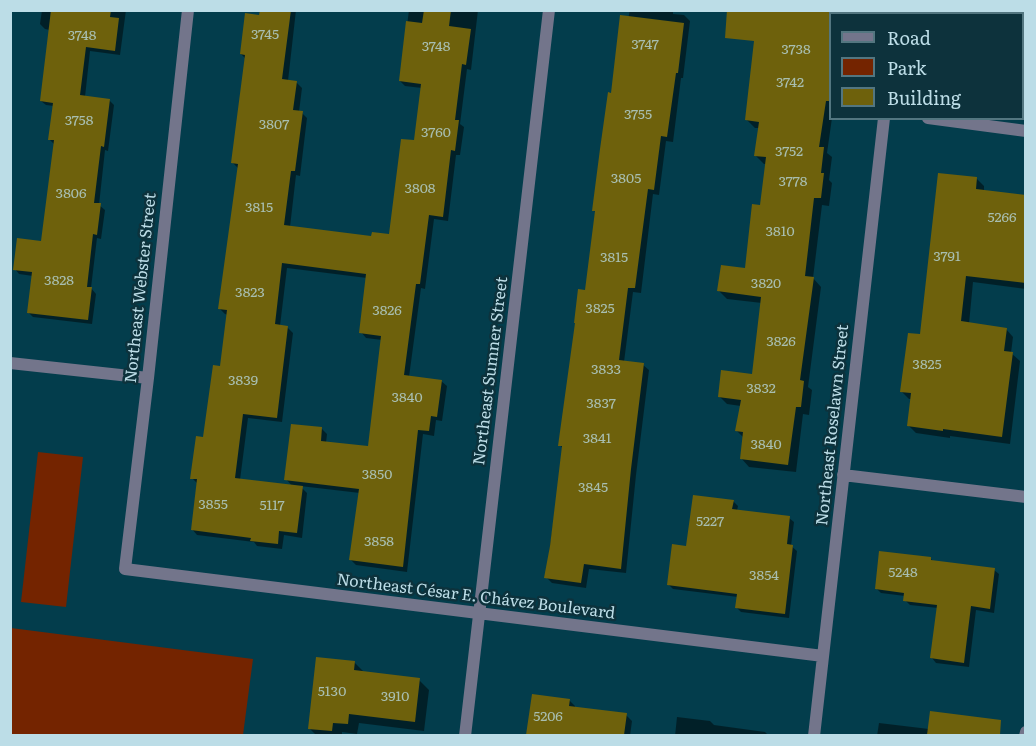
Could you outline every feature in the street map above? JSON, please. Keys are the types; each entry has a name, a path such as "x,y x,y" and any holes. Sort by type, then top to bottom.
{"street":[{"name":"Northeast Webster Street","path":"125,569 188,10"},
{"name":"Northeast Sumner Street","path":"465,735 549,10"},
{"name":"Northeast Roselawn Street","path":"814,735 884,120"},
{"path":"943,120 1026,131"},
{"path":"10,363 148,378"},
{"path":"843,475 1026,497"},
{"name":"Northeast César E. Chávez Boulevard","path":"125,569 823,656"}],"green space":[{"path":"38,452 83,457 66,607 21,602"},
{"path":"11,628 253,659 243,735 11,735"}],"building":[{"path":"51,10 111,10 110,17 119,18 115,51 86,47 80,95 110,99 94,203 101,203 97,235 93,234 87,287 92,287 88,320 27,313 32,272 13,270 17,238 41,241 54,140 48,140 53,103 40,101"},
{"path":"260,10 291,10 282,79 297,81 293,110 303,111 295,171 291,171 284,225 371,236 372,232 389,234 401,139 414,140 421,84 399,81 406,21 422,23 424,10 451,10 449,26 471,29 466,65 462,64 455,120 459,120 455,151 451,150 443,217 429,215 420,284 416,284 404,375 442,380 437,417 431,416 429,431 418,430 403,567 349,560 359,489 284,480 291,424 322,427 321,441 368,446 381,336 359,333 366,274 282,263 275,324 288,326 277,418 243,414 235,478 303,486 297,533 279,531 278,544 191,530 197,479 190,479 196,436 203,437 213,365 220,366 227,310 218,309 238,164 231,163 245,55 240,54 245,13 259,15"},
{"path":"727,10 831,10 829,12 829,101 826,101 819,147 824,147 821,173 824,173 821,198 814,198 805,276 814,277 800,380 804,381 801,407 796,407 788,465 740,459 743,432 735,431 741,400 718,397 721,370 752,374 761,297 717,291 721,265 745,268 752,204 760,205 766,157 754,156 759,122 745,120 754,41 725,38"},
{"path":"620,15 684,23 667,137 661,136 654,190 648,189 635,288 628,288 619,360 644,363 621,569 584,564 581,583 544,578 562,446 558,446 578,289 585,290 595,211 592,211 608,92 611,93"},
{"path":"938,173 977,177 976,189 1026,195 1026,283 966,276 961,321 1007,328 1004,351 1013,352 1002,437 907,426 911,393 900,392 908,333 920,334"},
{"path":"693,495 734,500 732,509 790,516 787,544 793,545 785,614 735,608 737,594 667,585 672,544 686,546"},
{"path":"879,551 995,568 990,609 971,606 964,663 930,658 937,605 903,601 904,593 875,589"},
{"path":"316,657 355,661 354,670 420,678 415,722 349,714 348,724 333,723 332,731 308,729"},
{"path":"532,694 570,699 569,706 627,713 624,735 526,735"},
{"path":"930,711 1001,720 1000,735 927,735"}]}
